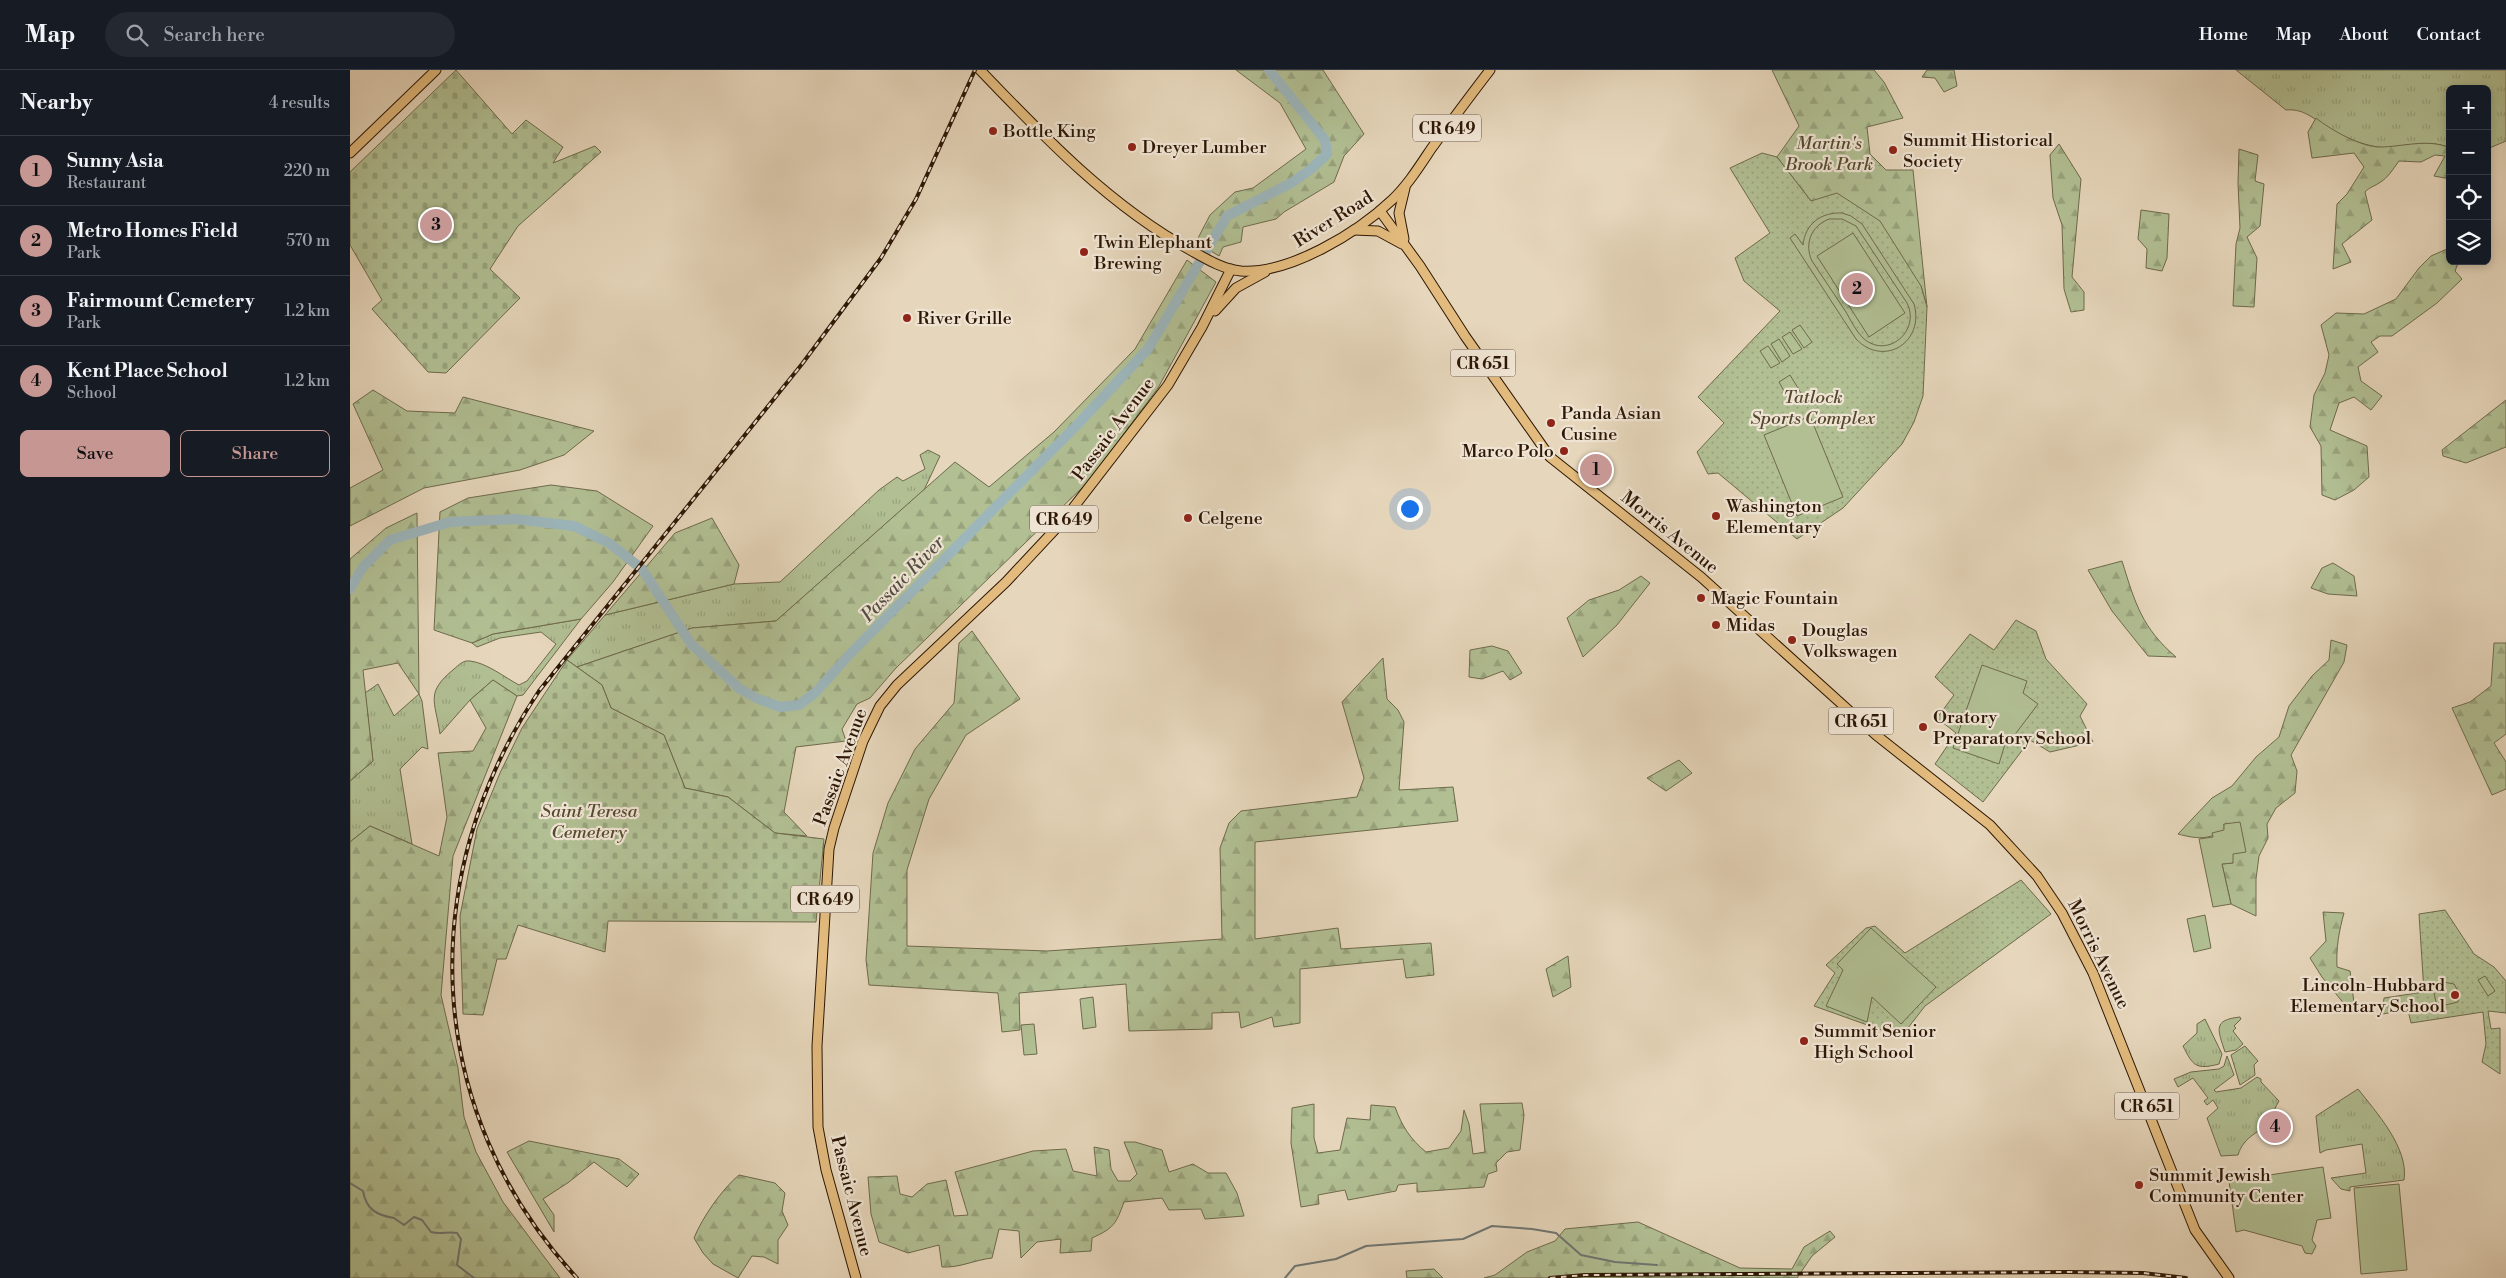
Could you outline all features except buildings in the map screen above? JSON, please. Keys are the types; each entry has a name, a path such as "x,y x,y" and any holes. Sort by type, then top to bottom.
{"main road":[{"path":"350,153 436,70"},
{"name":"River Road","path":"980,70 1078,167 1152,227 1220,266 1231,269 1272,269 1302,258 1353,230 1380,211 1406,185 1490,70"},
{"path":"1406,185 1400,205 1399,220 1406,246"},
{"name":"Morris Avenue","path":"1380,211 1406,246 1505,395 1550,457 1708,583 1876,735 1990,825 2037,876 2062,913 2093,972 2195,1230 2229,1278"},
{"path":"1353,230 1378,232 1406,246"},
{"name":"Passaic Avenue","path":"856,1278 821,1148 817,1046 829,849 834,828 863,741 875,714 897,685 1006,582 1063,521 1168,385 1202,327 1231,269"},
{"path":"1202,327 1236,288 1272,269"}],"green space":[{"path":"456,70 512,134 526,120 563,147 553,163 595,146 601,152 518,226 490,269 520,298 446,373 428,372 372,309 382,300 350,245 350,172"},
{"path":"1236,70 1323,70 1364,134 1344,156 1334,182 1284,212 1276,219 1243,227 1241,242 1223,247 1219,256 1196,242 1210,215 1235,192 1253,188 1306,149 1280,103"},
{"name":"Martin's Brook Park","path":"1772,70 1874,70 1884,82 1903,118 1867,127 1870,154 1886,170 1913,170 1927,307 1921,286 1811,201 1777,157 1799,126"},
{"path":"1927,70 1954,70 1957,86 1944,92 1935,78 1922,77"},
{"path":"2236,70 2506,70 2506,141 2491,147 2491,85 2446,85 2446,147 2432,144 2386,148 2372,146 2333,132 2305,113 2286,110"},
{"path":"2316,118 2346,137 2372,146 2388,147 2424,143 2442,145 2446,146 2446,178 2434,176 2445,156 2435,155 2421,162 2399,161 2385,179 2365,192 2372,220 2342,244 2351,262 2333,269 2337,204 2347,194 2364,167 2354,153 2312,158 2308,132"},
{"path":"2059,144 2081,179 2072,277 2084,292 2084,310 2071,312 2064,289 2062,225 2053,198 2050,155"},
{"path":"2239,149 2258,155 2255,181 2264,184 2260,226 2247,237 2257,258 2254,307 2233,306 2236,244 2240,228"},
{"name":"Tatlock Sports Complex","path":"1762,153 1777,157 1811,201 1837,193 1880,221 1921,286 1927,307 1923,396 1914,422 1902,444 1843,508 1797,539 1718,473 1708,474 1697,452 1724,423 1698,397 1780,311 1744,281 1735,258 1770,233 1730,168"},
{"path":"2141,210 2169,214 2167,258 2162,271 2146,268 2147,249 2138,239"},
{"path":"1834,213 1851,216 1862,224 1914,304 1916,318 1914,330 1900,347 1890,351 1878,351 1867,347 1856,339 1790,238 1795,234 1803,245 1804,238 1811,225 1821,217","holes":["1829,219 1842,219 1856,226 1907,303 1910,313 1906,332 1891,344 1882,346 1872,344 1863,338 1812,261 1809,242 1814,231"]},
{"path":"1853,233 1905,313 1869,337 1817,256"},
{"path":"2446,249 2446,265 2457,265 2455,271 2462,279 2437,303 2392,336 2380,336 2371,342 2378,352 2358,367 2361,381 2382,396 2371,410 2354,397 2339,403 2330,430 2367,446 2369,477 2354,490 2335,500 2322,495 2321,446 2310,427 2314,395 2325,373 2329,355 2321,325 2336,313 2364,314 2396,299 2419,268 2431,256"},
{"path":"1187,260 1216,282 1158,388 1087,483 896,668 870,698 857,704 842,729 846,741 796,747 784,812 807,836 775,833 728,797 685,788 664,735 611,708 602,685 577,667 692,628 776,621 955,462 989,487 1054,432 1135,349"},
{"path":"1800,325 1812,342 1804,348 1792,330"},
{"path":"1790,332 1802,349 1793,354 1782,337"},
{"path":"1779,339 1790,356 1782,362 1771,344"},
{"path":"1768,346 1780,363 1771,368 1760,351"},
{"path":"1790,375 1801,393 1789,400 1779,382"},
{"path":"373,390 407,411 455,413 463,397 594,431 564,455 520,470 424,488 350,526 350,488 383,470 353,404"},
{"path":"2506,400 2506,447 2466,463 2443,456 2442,450"},
{"path":"1810,416 1843,497 1797,516 1764,435"},
{"path":"928,450 940,456 924,490 776,621 692,628 577,667 567,660 605,615 734,584 780,582 879,490 897,477 903,481 925,469 920,455"},
{"path":"551,485 597,491 653,526 613,582 581,619 493,634 472,643 434,630 440,512 468,498"},
{"path":"417,513 419,694 398,663 363,670 373,761 350,781 350,559 386,528"},
{"path":"712,518 739,565 734,584 605,615 675,533"},
{"path":"2122,561 2131,590 2147,625 2164,646 2176,657 2148,656 2112,611 2088,570"},
{"path":"2333,563 2354,576 2357,596 2328,594 2311,588 2322,568"},
{"path":"1641,576 1650,583 1617,625 1583,657 1567,618 1589,600 1619,590"},
{"path":"581,619 523,695 517,696 493,680 470,700 440,734 434,698 439,684 459,664 468,661 476,662 489,667 519,685 527,681 556,644 541,632 500,638 477,647 472,643 493,634"},
{"path":"2016,620 2036,631 2046,659 2087,704 2080,716 2093,742 2050,752 2030,740 1983,802 1935,764 1956,733 1937,718 1954,695 1935,677 1970,634 1994,650"},
{"path":"972,631 1020,699 966,735 929,799 907,870 907,946 1047,951 1222,939 1220,848 1229,823 1241,811 1357,797 1364,778 1342,702 1383,658 1387,699 1398,710 1404,722 1399,790 1453,787 1458,821 1255,842 1255,939 1338,928 1341,949 1431,943 1434,975 1406,978 1403,959 1300,969 1300,1023 1274,1027 1272,1017 1241,1028 1239,1012 1212,1013 1212,1029 1129,1031 1126,984 1019,993 1020,1030 1002,1032 998,993 869,985 866,960 873,853 888,803 915,749 954,703 959,643"},
{"path":"2331,640 2347,645 2344,662 2291,755 2297,771 2295,793 2276,808 2267,824 2268,838 2259,856 2256,879 2256,916 2231,904 2222,864 2233,863 2224,824 2225,830 2208,837 2197,838 2178,834 2212,798 2232,786 2256,757 2279,737 2289,706 2312,676 2329,660"},
{"path":"2494,643 2506,643 2506,734 2494,743 2506,762 2506,789 2492,795 2452,708 2470,702 2491,686"},
{"path":"1492,646 1508,651 1522,673 1510,680 1503,671 1482,679 1469,677 1470,650"},
{"name":"Saint Teresa Cemetery","path":"567,660 602,685 611,708 664,735 685,788 728,797 775,833 824,839 816,922 608,921 605,952 518,925 506,959 497,959 483,1015 463,1014 460,916 477,829 500,773 522,728"},
{"path":"1982,665 2027,681 2023,693 2038,704 2007,745 2005,744 1999,764 1953,748"},
{"path":"493,680 517,696 453,856 441,995 458,1068 464,1117 476,1152 503,1202 560,1278 350,1278 350,842 370,826 439,856 447,817 438,753 473,751 486,728 470,700"},
{"path":"378,684 394,716 419,694 422,701 428,749 422,747 400,769 412,844 370,826 350,842 350,781 373,761 365,693"},
{"path":"1679,760 1692,773 1666,791 1647,778"},
{"path":"2240,822 2246,852 2233,854 2233,863 2222,864 2231,904 2213,907 2199,839 2213,837 2212,833 2224,830 2224,824"},
{"path":"2021,880 2051,914 1925,1006 1901,1037 1814,1006 1835,973 1826,965 1866,928 1875,926 1905,953"},
{"name":"Lincoln-Hubbard Elementary School","path":"2445,910 2474,954 2494,967 2506,981 2506,1013 2488,1011 2491,1029 2500,1028 2500,1074 2482,1062 2486,1044 2483,1012 2411,1023 2408,1010 2382,1014 2384,998 2424,992 2419,914"},
{"path":"2323,912 2344,913 2338,940 2337,967 2350,971 2354,1003 2346,1006 2322,977 2310,958 2326,941"},
{"path":"2205,915 2211,948 2194,952 2187,919"},
{"path":"1871,928 1936,987 1901,1024 1872,997 1867,1022 1826,1006 1843,970 1837,964"},
{"path":"1568,956 1571,987 1553,997 1546,969"},
{"path":"2485,976 2495,991 2488,996 2478,980"},
{"path":"2443,982 2454,984 2459,993 2458,1002 2437,1007 2433,988"},
{"path":"1093,997 1096,1027 1083,1029 1080,999"},
{"path":"2240,1017 2241,1019 2234,1026 2236,1028 2233,1031 2243,1044 2236,1050 2225,1052 2220,1038 2219,1027 2231,1018"},
{"path":"2205,1019 2222,1054 2219,1064 2205,1067 2196,1065 2183,1046 2197,1033 2197,1024"},
{"path":"1034,1024 1037,1054 1024,1055 1021,1025"},
{"path":"2245,1046 2258,1061 2254,1065 2255,1075 2240,1085 2231,1055"},
{"path":"2227,1056 2234,1075 2214,1090 2216,1092 2241,1088 2257,1077 2261,1079 2261,1082 2279,1101 2270,1120 2244,1143 2238,1155 2221,1156 2207,1118 2218,1108 2213,1100 2207,1105 2204,1101 2208,1098 2193,1078 2178,1087 2174,1079 2191,1072 2219,1069 2224,1066"},
{"path":"2358,1089 2390,1131 2401,1156 2404,1180 2350,1187 2350,1191 2341,1189 2331,1178 2366,1173 2362,1144 2326,1150 2320,1153 2316,1116"},
{"path":"1522,1103 1524,1115 1520,1150 1507,1152 1496,1163 1497,1171 1488,1174 1484,1187 1417,1192 1417,1183 1398,1185 1396,1191 1348,1200 1345,1190 1318,1195 1319,1204 1301,1207 1291,1143 1292,1108 1314,1104 1314,1138 1318,1153 1340,1150 1347,1118 1370,1120 1371,1105 1395,1107 1407,1132 1426,1152 1449,1148 1461,1131 1464,1110 1469,1124 1473,1154 1485,1152 1480,1104"},
{"path":"529,1141 619,1159 639,1174 627,1187 594,1162 569,1182 543,1199 554,1215 554,1232 507,1152"},
{"path":"1124,1142 1135,1142 1162,1150 1169,1172 1193,1164 1208,1173 1226,1173 1237,1193 1244,1216 1205,1219 1201,1209 1169,1210 1162,1198 1124,1202 1119,1216 1110,1228 1092,1238 1091,1251 1060,1253 1061,1239 1037,1242 1021,1258 1019,1231 999,1229 992,1258 949,1267 942,1267 939,1245 908,1253 879,1242 871,1214 868,1177 897,1176 900,1194 912,1197 927,1184 946,1180 954,1216 968,1215 955,1172 1033,1151 1066,1149 1073,1171 1097,1176 1094,1147 1109,1150 1111,1169 1118,1181 1130,1181 1137,1174"},
{"path":"2323,1167 2331,1218 2317,1220 2312,1240 2316,1246 2312,1254 2305,1253 2302,1246 2244,1230 2236,1232 2229,1181"},
{"path":"739,1175 775,1183 785,1193 782,1211 788,1225 778,1240 778,1264 764,1257 752,1256 738,1278 713,1264 703,1253 694,1238 713,1204"},
{"path":"2399,1184 2407,1270 2361,1274 2354,1188"},
{"path":"1638,1222 1740,1268 1792,1269 1804,1247 1830,1231 1835,1237 1812,1256 1797,1278 1484,1278 1495,1275 1527,1252 1555,1241 1565,1229"},
{"path":"1434,1269 1443,1278 1407,1278 1406,1271"}],"waterway":[{"name":"Passaic River","path":"350,589 363,567 390,540 450,522 515,519 574,526 609,543 642,569 691,644 740,689 756,698 780,707 799,705 816,692 848,656 1078,424 1148,349 1227,216 1293,182 1327,154 1325,140 1269,70"},
{"path":"350,1183 363,1191 369,1207 377,1213 394,1218 404,1225 414,1217 422,1220 431,1232 457,1233 461,1239 457,1265 474,1278"},
{"path":"1285,1278 1295,1266 1336,1259 1366,1246 1463,1239 1492,1226 1556,1233 1581,1255 1615,1262 1657,1265"}],"railway":[{"path":"577,1278 526,1212 488,1142 464,1068 453,992 455,914 470,838 498,763 539,691 802,364 881,258 916,199 975,70"},
{"path":"1550,1278 1585,1275 2068,1272 2143,1273 2186,1278"}],"place":[{"name":"Bottle King","path":"993,131"},
{"name":"Dreyer Lumber","path":"1132,147"},
{"name":"Summit Historical Society","path":"1893,150"},
{"name":"Fairmount Cemetery","path":"436,225"},
{"name":"Twin Elephant Brewing","path":"1084,252"},
{"name":"Metro Homes Field","path":"1857,289"},
{"name":"River Grille","path":"907,318"},
{"name":"Panda Asian Cusine","path":"1551,423"},
{"name":"Marco Polo","path":"1564,451"},
{"name":"Sunny Asia","path":"1596,470"},
{"name":"Washington Elementary","path":"1716,516"},
{"name":"Celgene","path":"1188,518"},
{"name":"Magic Fountain","path":"1701,598"},
{"name":"Midas","path":"1716,625"},
{"name":"Douglas Volkswagen","path":"1792,640"},
{"name":"Oratory Preparatory School","path":"1923,727"},
{"name":"Lincoln-Hubbard Elementary School","path":"2455,995"},
{"name":"Summit Senior High School","path":"1804,1041"},
{"name":"Kent Place School","path":"2275,1127"},
{"name":"Summit Jewish Community Center","path":"2139,1185"}]}
